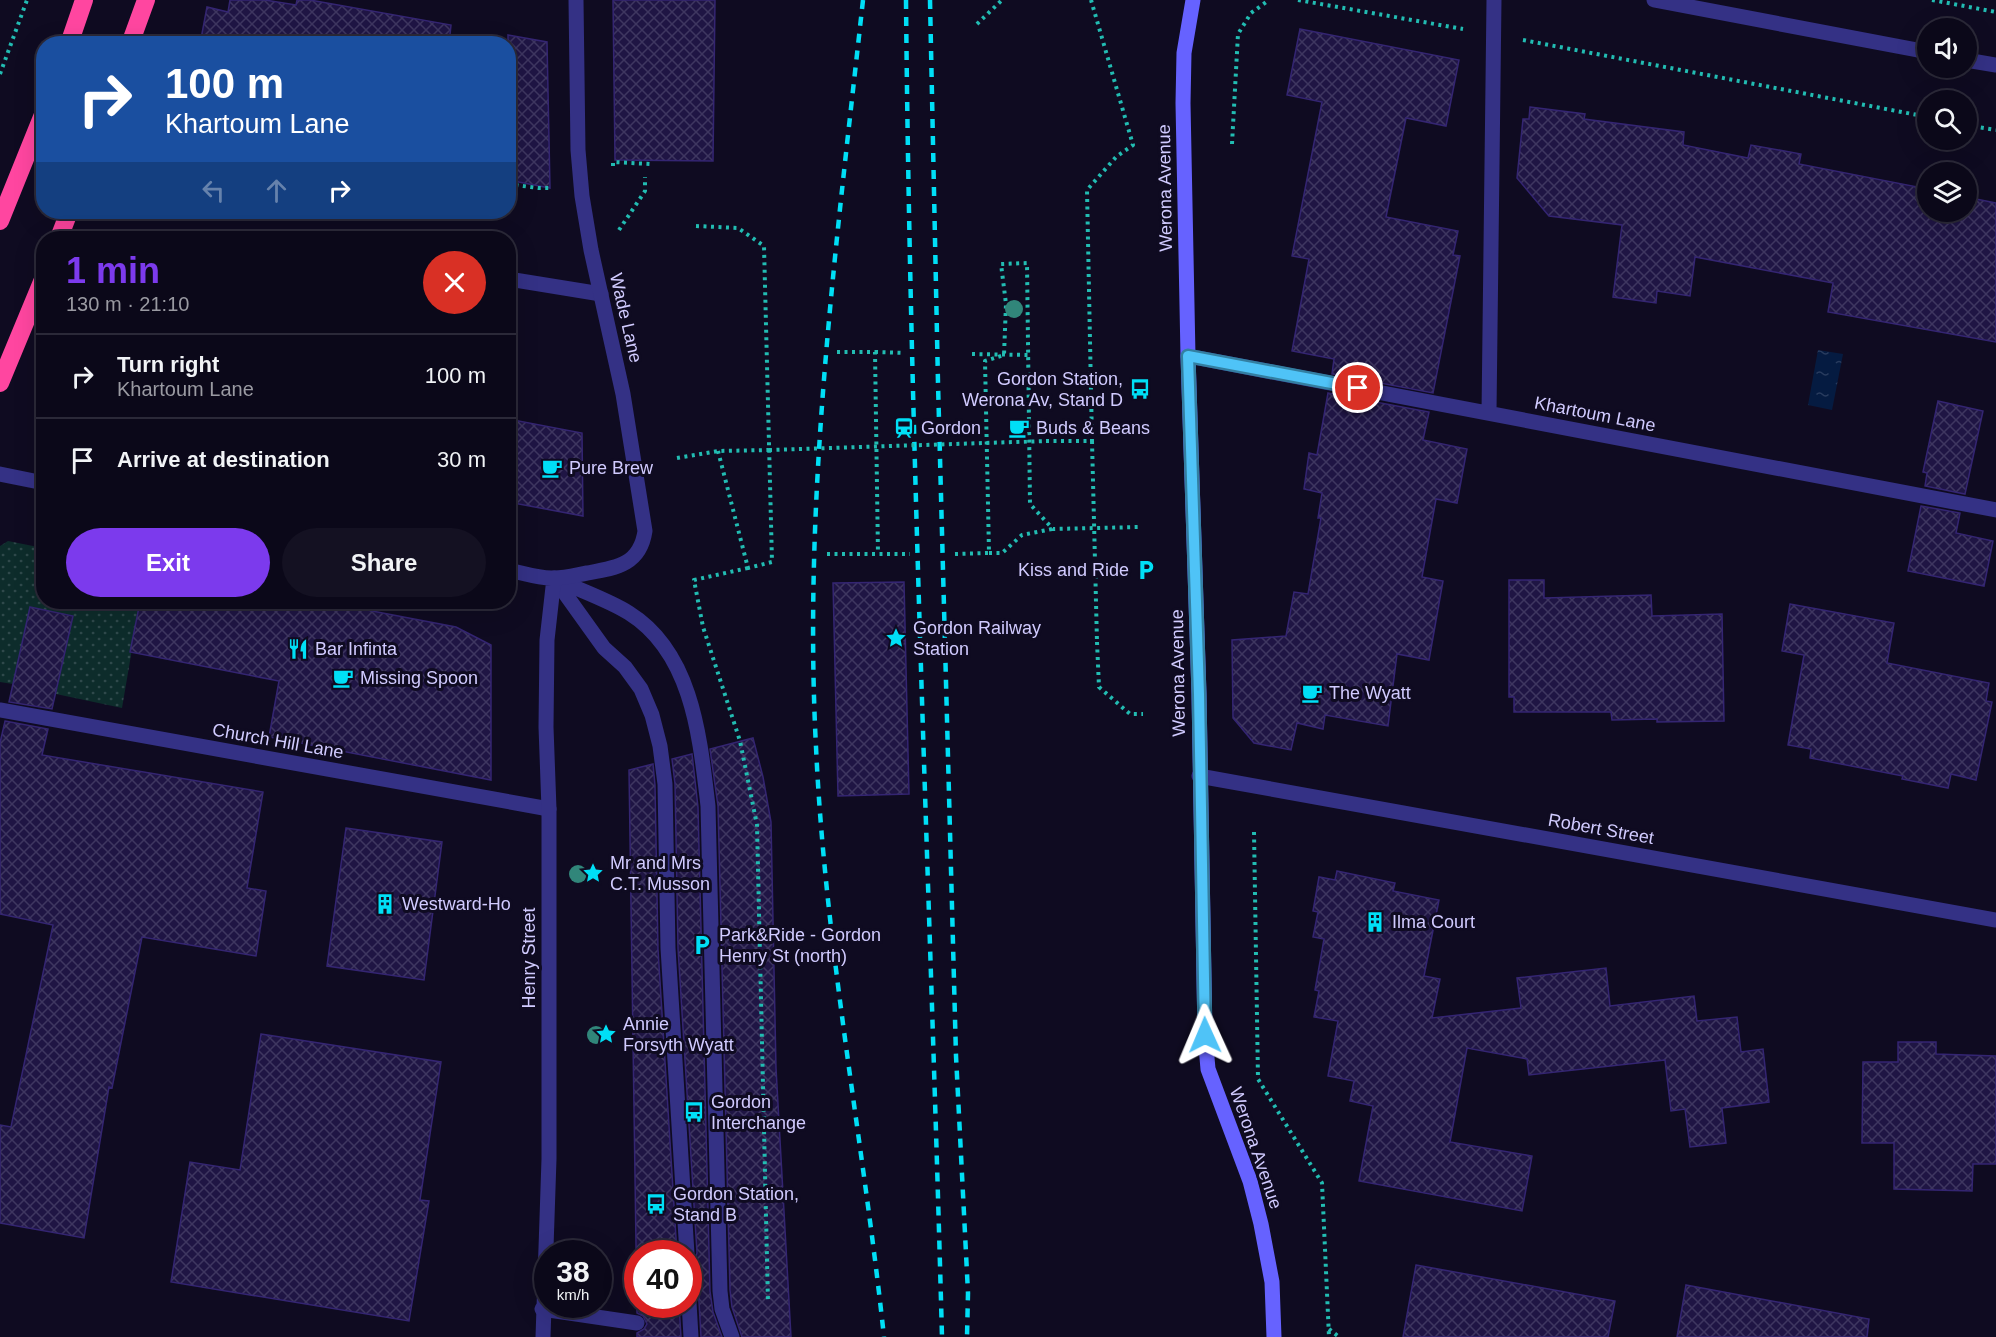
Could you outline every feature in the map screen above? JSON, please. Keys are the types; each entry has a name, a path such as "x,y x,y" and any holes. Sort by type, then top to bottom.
{"highway":[{"path":"72,36 84,0"},
{"path":"133,36 146,0"},
{"path":"0,221 36,132"},
{"path":"0,383 36,296"}],"street":[{"name":"Wade Lane","path":"554,578 610,569 634,558 643,540 644,518 623,394 586,218 578,150 576,0"},
{"name":"Werona Avenue","path":"1193,0 1184,52 1183,93 1188,356 1199,682 1205,1035 1208,1069 1250,1181 1261,1224 1272,1282 1274,1337"},
{"path":"1490,413 1494,0"},
{"path":"1654,0 1917,50"},
{"path":"1977,62 1996,65"},
{"path":"516,280 601,294"},
{"name":"Khartoum Lane","path":"1188,356 1996,510"},
{"path":"0,474 36,481"},
{"path":"516,571 554,578 629,613 652,632 675,661 688,692 699,736 708,806 720,1292 722,1309 732,1337"},
{"path":"554,578 604,648 625,667 641,689 652,715 660,746 665,784 668,948 686,1240"},
{"name":"Henry Street","path":"545,1240 549,1159 547,640 554,578"},
{"name":"Church Hill Lane","path":"0,710 549,809"},
{"name":"Robert Street","path":"1199,776 1996,920"},
{"name":"Henry Street","path":"542,1318 543,1337"},
{"path":"603,1318 637,1323"},
{"path":"690,1318 691,1337"}],"path":[{"path":"0,74 27,0"},
{"path":"977,24 1002,0"},
{"path":"1091,0 1133,145 1116,157 1087,190 1099,687 1130,714 1143,714"},
{"path":"1232,144 1238,34 1251,13 1269,0"},
{"path":"1298,0 1917,115"},
{"path":"1932,0 1996,12"},
{"path":"1977,127 1996,130"},
{"path":"613,174 613,162 650,164 651,161"},
{"path":"617,233 645,190 645,177"},
{"path":"696,226 738,228 765,246 772,562 694,580 703,627 740,741 757,825 768,1303"},
{"path":"1004,355 1006,304 1001,264 1027,263 1030,504 1053,529"},
{"path":"837,352 905,354"},
{"path":"875,352 878,554"},
{"path":"972,354 1028,355"},
{"path":"989,553 985,361 1004,355"},
{"path":"677,458 718,451 987,442 1092,441"},
{"path":"718,451 748,568"},
{"path":"955,554 1002,553 1022,535 1053,529 1139,527"},
{"path":"827,554 910,554"},
{"path":"1254,832 1258,1079 1322,1183 1329,1337"},
{"path":"1328,1328 1339,1337"}],"green space":[{"path":"8,541 36,547 36,608 31,607 13,684 0,682 0,546"},
{"path":"39,609 139,609 122,708 56,694 72,617"}],"water":[{"path":"1818,350 1843,354 1832,410 1808,405"}],"building":[{"path":"230,0 265,0 296,5 297,0 310,0 451,25 450,36 202,36 207,7 228,12"},
{"path":"613,0 715,0 713,161 615,160"},
{"path":"1300,29 1459,60 1446,126 1406,118 1386,217 1458,231 1453,255 1460,256 1433,393 1332,374 1334,359 1292,351 1309,259 1292,256 1322,102 1287,95"},
{"path":"516,36 547,42 550,188 516,182"},
{"path":"1530,107 1585,114 1584,119 1684,132 1683,145 1748,158 1751,145 1801,154 1799,164 1917,187 1917,222 1977,222 1977,199 1996,203 1996,342 1828,312 1833,283 1695,257 1690,296 1657,291 1656,303 1613,297 1622,225 1549,216 1517,178 1523,119 1529,119"},
{"path":"1328,393 1429,412 1423,440 1467,449 1457,503 1436,499 1422,577 1443,581 1429,660 1397,654 1388,726 1325,715 1323,729 1297,723 1291,750 1254,743 1233,718 1232,640 1286,636 1294,592 1308,594 1321,518 1318,518 1322,493 1304,489 1309,453 1317,455"},
{"path":"1938,401 1983,411 1965,494 1925,486 1927,473 1923,472"},
{"path":"516,421 582,433 583,516 516,503"},
{"path":"1921,506 1960,513 1956,533 1993,541 1984,586 1908,571"},
{"path":"1509,580 1544,580 1544,598 1651,595 1652,616 1722,614 1724,721 1612,720 1611,712 1514,712 1514,697 1509,697"},
{"path":"904,582 909,794 838,796 833,583"},
{"path":"1790,604 1894,623 1887,663 1989,683 1986,701 1992,702 1976,780 1951,774 1948,788 1902,779 1903,776 1810,758 1811,749 1788,745 1804,655 1782,651"},
{"path":"30,607 73,616 52,709 9,702"},
{"path":"139,609 362,609 456,627 491,645 491,780 269,737 279,681 130,652"},
{"path":"5,721 48,729 42,755 263,792 247,888 266,891 256,956 142,937 112,1088 109,1087 84,1238 0,1223 0,1125 11,1127 53,925 0,914 0,743"},
{"path":"753,738 771,822 776,1068 791,1337 742,1337 732,1307 730,1290 718,806 710,749"},
{"path":"692,754 698,807 710,1291 713,1312 722,1337 701,1337 702,1240 696,1240 678,948 675,784 672,759"},
{"path":"653,764 658,949 676,1240 636,1240 629,770"},
{"name":"Westward-Ho","path":"346,828 442,842 424,980 327,966"},
{"path":"1337,871 1395,883 1393,891 1439,900 1424,976 1440,979 1432,1018 1521,1008 1517,978 1606,968 1610,1006 1694,996 1697,1021 1737,1017 1741,1052 1763,1049 1769,1102 1722,1108 1726,1143 1690,1147 1685,1109 1671,1111 1665,1060 1529,1075 1527,1059 1467,1048 1450,1142 1532,1156 1522,1211 1359,1181 1373,1106 1350,1101 1354,1081 1328,1076 1338,1021 1314,1017 1319,991 1315,990 1324,939 1313,937 1318,912 1313,911 1319,877 1335,880"},
{"path":"261,1034 441,1062 420,1200 429,1201 409,1321 171,1282 190,1162 240,1170"},
{"path":"1898,1042 1936,1042 1936,1054 1996,1056 1996,1164 1973,1164 1972,1191 1894,1189 1894,1143 1862,1143 1863,1062 1898,1062"},
{"path":"1416,1265 1615,1301 1608,1337 1403,1337"},
{"path":"1686,1285 1869,1319 1867,1337 1677,1337"},
{"path":"644,1318 680,1318 681,1337 637,1337 637,1333 647,1324"}],"railway":[{"path":"863,0 842,186 825,373 818,466 813,654 816,747 827,895 884,1337"},
{"path":"906,0 916,501 942,1337"},
{"path":"930,0 956,1056 968,1293 967,1337"}],"place":[{"name":"Gordon Station, Werona Av, Stand D","path":"1140,389"},
{"name":"Gordon","path":"904,428"},
{"name":"Buds & Beans","path":"1019,428"},
{"name":"Pure Brew","path":"552,468"},
{"name":"Kiss and Ride","path":"1146,570"},
{"name":"Gordon Railway Station","path":"896,638"},
{"name":"Bar Infinta","path":"298,649"},
{"name":"Missing Spoon","path":"343,678"},
{"name":"The Wyatt","path":"1312,693"},
{"name":"Mr and Mrs C.T. Musson","path":"593,873"},
{"name":"Westward-Ho","path":"385,904"},
{"name":"Ilma Court","path":"1375,922"},
{"name":"Park&Ride - Gordon Henry St (north)","path":"702,945"},
{"name":"Annie Forsyth Wyatt","path":"606,1034"},
{"name":"Gordon Interchange","path":"694,1112"},
{"name":"Gordon Station, Stand B","path":"656,1204"}],"route":[{"path":"1205,1035 1199,694 1188,356 1358,388"}]}
